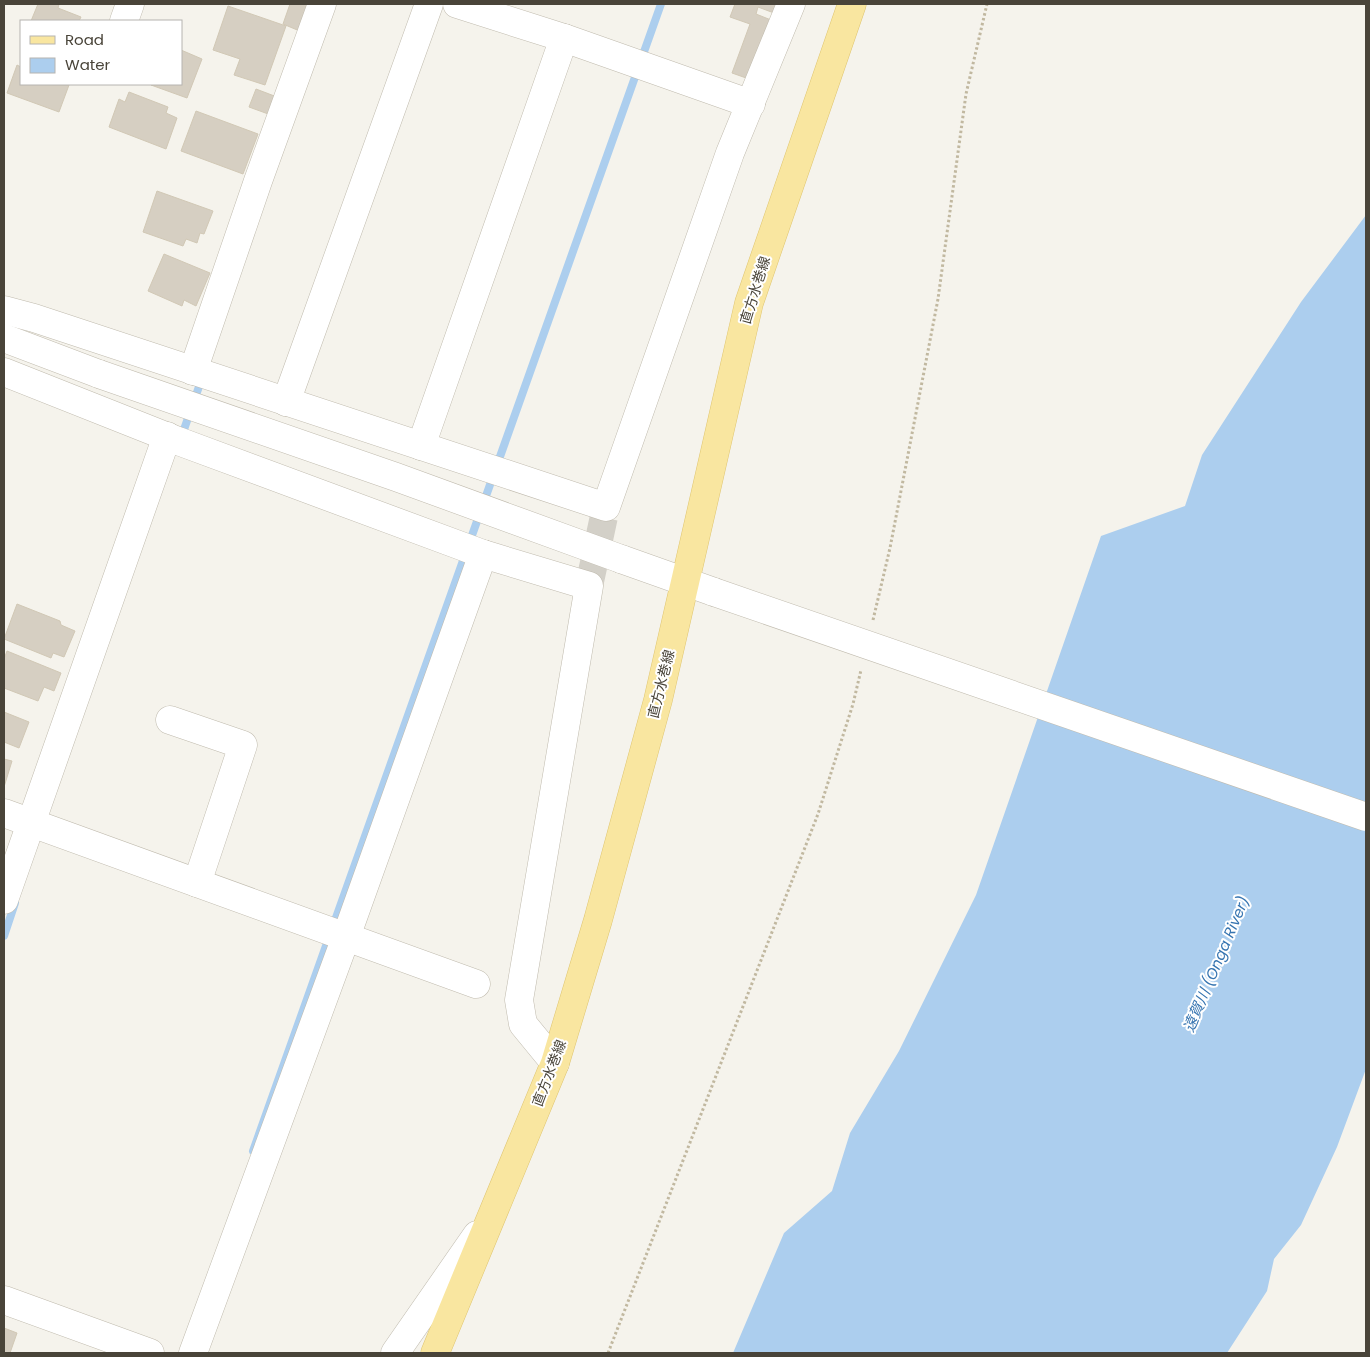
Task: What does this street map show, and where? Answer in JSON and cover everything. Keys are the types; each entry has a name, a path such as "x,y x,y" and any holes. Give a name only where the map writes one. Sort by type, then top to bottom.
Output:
{"main road":[{"name":"直方水巻線","path":"435,1353 490,1216 555,1063 598,920 656,710 749,303 852,4"}],"street":[{"path":"124,20 130,4"},
{"path":"203,374 258,181 322,4"},
{"path":"286,402 429,4"},
{"path":"457,4 564,38 751,104"},
{"path":"4,310 606,507 730,153 791,4"},
{"path":"421,446 564,38"},
{"path":"4,338 99,374 396,477 714,592 1366,817"},
{"path":"4,372 178,440 473,550 589,586 519,1000 524,1024 555,1063"},
{"path":"4,900 40,826 178,440"},
{"path":"193,1353 337,934 473,550"},
{"path":"170,720 243,745 197,883"},
{"path":"4,814 476,984"},
{"path":"396,1353 490,1216"},
{"path":"4,1300 150,1353"}],"path":[{"path":"872,622 890,548 938,299 966,94 987,4"},
{"path":"608,1353 818,814 852,704 861,668"}],"water":[{"name":"遠賀川 (Onga River)","path":"1366,215 1366,1069 1337,1147 1301,1225 1274,1259 1267,1291 1227,1353 733,1353 784,1233 832,1191 850,1133 899,1051 976,895 1101,536 1185,506 1202,455 1301,302"}],"building":[{"path":"38,4 59,4 58,8 81,17 80,20 31,20"},
{"path":"290,4 311,4 302,32 283,24"},
{"path":"735,4 777,4 774,13 758,7 756,14 771,20 749,79 732,73 750,24 730,17"},
{"path":"228,6 286,26 265,85 234,75 240,59 213,50"},
{"path":"182,50 202,59 187,98 151,85 182,85"},
{"path":"17,65 20,66 20,85 69,85 59,112 7,93"},
{"path":"256,89 277,97 271,115 249,107"},
{"path":"129,92 168,107 166,113 177,118 166,149 109,127 119,99 125,102"},
{"path":"196,111 258,134 243,174 181,151"},
{"path":"157,191 213,211 204,234 200,233 197,243 186,239 183,246 143,232"},
{"path":"164,254 210,273 196,306 184,300 182,306 148,291"},
{"path":"17,604 60,621 61,625 75,631 64,657 53,653 51,658 4,639"},
{"path":"7,651 61,673 54,691 44,687 38,701 4,688 4,659"},
{"path":"4,712 29,722 19,748 4,742"},
{"path":"4,759 12,761 4,787"},
{"path":"4,1328 17,1333 10,1353 4,1353"}],"waterway":[{"path":"253,1151 661,4"},
{"path":"181,438 202,378"},
{"path":"4,936 15,903"}],"tunnel":[{"path":"589,586 606,507"}]}
